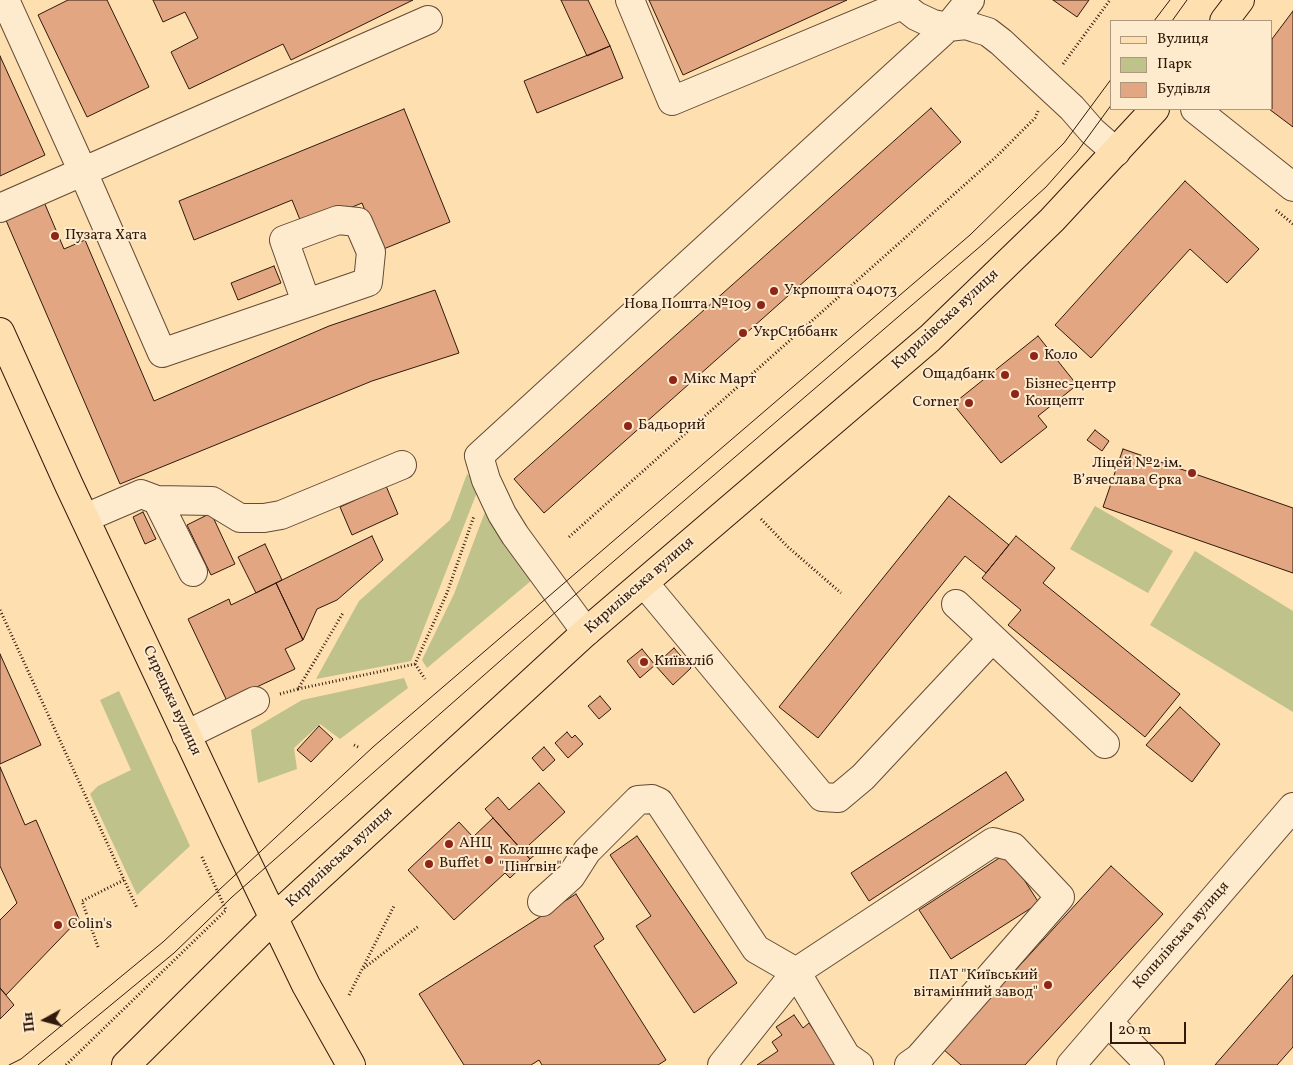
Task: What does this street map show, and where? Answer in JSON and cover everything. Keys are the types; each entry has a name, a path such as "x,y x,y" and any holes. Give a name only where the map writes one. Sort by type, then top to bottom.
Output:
{"main road":[{"path":"1225,20 1240,0"},
{"name":"Кирилівська вулиця","path":"126,1065 274,918 586,632 930,338 1052,220 1155,110"},
{"name":"Сирецька вулиця","path":"0,332 186,735 306,985 351,1065"}],"street":[{"path":"5,0 162,353 306,302"},
{"path":"630,0 672,101 901,2 916,16 933,24 948,27 966,26 988,32 1072,108 1092,131 1116,152"},
{"path":"586,632 515,535 502,514 486,480 479,456 948,27 970,0"},
{"path":"0,208 428,20"},
{"path":"1196,110 1293,187"},
{"path":"85,518 141,494 157,500 212,501 240,518 264,518 281,515 402,465"},
{"path":"157,500 193,572"},
{"path":"644,583 822,797 838,798 849,790 992,639"},
{"path":"956,604 1105,744"},
{"path":"186,735 255,701"},
{"path":"542,902 570,876 587,850 638,800 657,800 756,949 796,972 846,1056 860,1065"},
{"name":"Копилівська вулиця","path":"1071,1065 1293,807"},
{"path":"722,1065 796,972 993,842 1013,847 1060,897 918,1063"},
{"path":"1108,1022 1150,1065"}],"path":[{"path":"569,537 997,156 1034,118 1048,86 1110,0"},
{"path":"416,664 447,593 486,480"},
{"path":"761,519 788,547 841,593"},
{"path":"0,610 137,908"},
{"path":"298,689 343,613"},
{"path":"416,664 425,679"},
{"path":"255,701 298,689 416,664"},
{"path":"354,745 360,748"},
{"path":"66,1065 226,910 201,855"},
{"path":"98,947 82,901 124,880"},
{"path":"349,995 394,906"},
{"path":"362,970 419,926"}],"green space":[{"path":"467,474 481,482 411,661 316,679 359,601 450,520"},
{"path":"1095,506 1173,551 1148,593 1070,549"},
{"path":"485,512 503,541 532,580 427,668 422,660 454,594"},
{"path":"1195,551 1293,611 1293,712 1150,625"},
{"path":"404,678 408,688 340,739 320,724 294,748 297,769 258,783 251,730 302,700"},
{"path":"119,691 190,846 137,895 90,794 98,786 131,770 100,700"}],"building":[{"path":"68,0 107,0 149,87 87,117 38,15"},
{"path":"153,0 413,0 291,60 283,44 189,89 171,52 198,38 185,12 163,22"},
{"path":"561,0 588,0 610,46 587,56"},
{"path":"649,0 847,0 683,75"},
{"path":"1053,0 1089,0 1077,17"},
{"path":"1293,11 1293,127 1270,110 1273,110 1273,38"},
{"path":"610,46 623,78 537,113 524,81"},
{"path":"0,56 45,155 0,176"},
{"path":"931,108 961,142 544,513 514,479"},
{"path":"404,109 450,222 381,250 362,203 303,227 292,200 194,240 179,201"},
{"path":"1185,181 1259,249 1227,283 1190,249 1091,358 1055,325"},
{"path":"44,202 64,249 85,240 154,401 329,326 435,290 459,353 372,381 120,484 5,218"},
{"path":"274,266 281,283 238,300 231,283"},
{"name":"Бізнес-центр Концепт","path":"1038,336 1077,385 1038,416 1047,427 1001,463 953,404"},
{"path":"1095,430 1109,441 1102,451 1087,440"},
{"path":"1123,449 1293,508 1293,573 1103,507"},
{"path":"386,486 398,514 352,535 340,507"},
{"path":"949,496 1009,545 986,573 965,556 818,738 779,707"},
{"path":"143,512 156,539 145,544 133,517"},
{"path":"211,513 235,564 211,575 187,525"},
{"path":"372,536 383,560 337,600 317,609 303,640 276,583"},
{"path":"1016,536 1055,568 1043,583 1180,694 1145,737 1008,625 1021,610 982,578"},
{"path":"265,544 282,580 256,593 238,557"},
{"path":"276,583 303,640 285,649 295,669 227,701 188,619 229,599 231,605"},
{"path":"674,648 691,668 673,685 655,665"},
{"path":"642,649 655,665 640,678 627,661"},
{"path":"0,654 41,745 0,764"},
{"path":"600,696 611,709 599,719 588,706"},
{"path":"1180,707 1220,744 1192,782 1146,745"},
{"path":"319,726 333,739 311,762 297,750"},
{"path":"567,732 572,738 575,735 583,744 568,758 555,743"},
{"path":"544,747 555,760 543,771 532,758"},
{"path":"0,767 25,825 36,820 79,919 6,995 0,988 0,920 17,903 0,866"},
{"path":"1006,772 1024,800 869,901 851,873"},
{"path":"539,783 565,812 529,845 537,853 530,859 485,809 498,797 509,810"},
{"path":"493,818 530,859 510,878 505,873 454,920 408,870 459,822 473,837"},
{"path":"637,836 737,983 694,1013 636,926 651,916 610,855"},
{"path":"1007,853 1039,903 951,959 919,910"},
{"path":"1111,866 1163,914 1025,1065 961,1065 943,1049"},
{"path":"576,894 604,939 594,946 666,1060 658,1065 542,1065 539,1060 531,1065 464,1065 419,994"},
{"path":"1293,975 1293,1047 1277,1065 1215,1065"},
{"path":"0,988 14,1005 0,1019"},
{"path":"794,1015 803,1028 809,1023 837,1065 757,1065 778,1051 772,1042 782,1035 776,1027"}],"tram line":[{"path":"1155,20 1170,0"},
{"path":"1173,20 1187,0"},
{"path":"9,1065 21,1059 163,942 373,747 970,235 1064,143 1110,81"},
{"path":"38,1065 174,953 232,897 600,573 983,244 1046,187 1077,152 1110,107"}],"place":[{"name":"Пузата Хата","path":"55,236"},
{"name":"Укрпошта 04073","path":"774,291"},
{"name":"Нова Пошта №109","path":"761,305"},
{"name":"УкрСиббанк","path":"743,333"},
{"name":"Коло","path":"1034,356"},
{"name":"Ощадбанк","path":"1005,375"},
{"name":"Мікс Март","path":"673,380"},
{"name":"Бізнес-центр Концепт","path":"1015,394"},
{"name":"Corner","path":"969,403"},
{"name":"Бадьорий","path":"628,426"},
{"name":"Ліцей №2 ім. В’ячеслава Єрка","path":"1192,473"},
{"name":"Київхліб","path":"644,662"},
{"name":"АНЦ","path":"449,844"},
{"name":"Колишнє кафе \"Пінгвін\"","path":"489,860"},
{"name":"Buffet","path":"429,864"},
{"name":"Colin's","path":"58,925"},
{"name":"ПАТ \"Київський вітамінний завод\"","path":"1048,985"}]}
